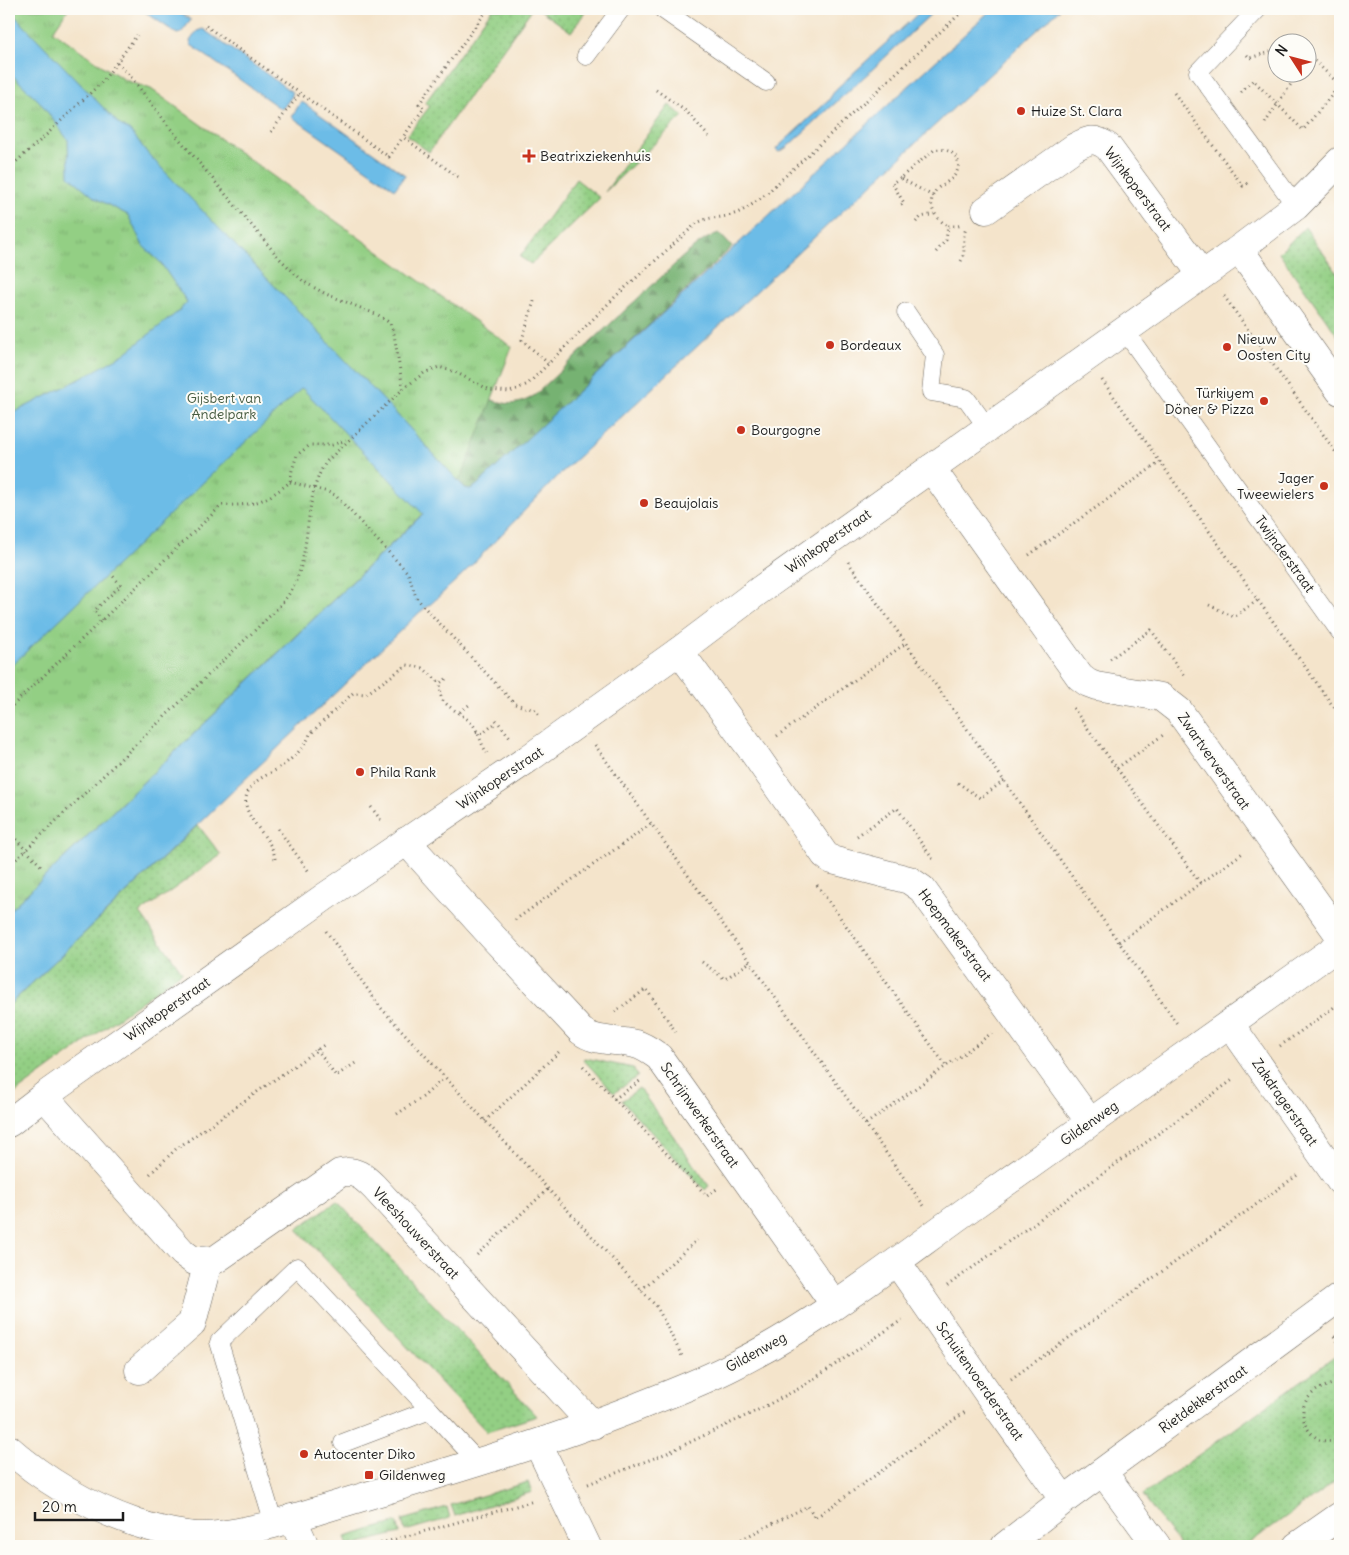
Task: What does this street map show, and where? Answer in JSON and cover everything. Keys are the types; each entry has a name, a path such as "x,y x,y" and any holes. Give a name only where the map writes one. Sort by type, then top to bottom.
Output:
{"street":[{"name":"Wijnkoperstraat","path":"981,213 1075,147 1092,140 1100,141 1108,147 1204,273"},
{"name":"Wijnkoperstraat","path":"9,1123 44,1096 318,902 505,775 679,651 832,538 1239,249 1296,206 1340,161"},
{"path":"1239,249 1340,391"},
{"name":"Zwartververstraat","path":"932,468 1080,677 1088,683 1161,697 1171,703 1185,719 1340,936"},
{"name":"Hoepmakerstraat","path":"679,651 828,858 908,880 922,890 1090,1122"},
{"name":"Schrijnwerkerstraat","path":"406,841 492,936 586,1035 634,1043 643,1046 659,1057 835,1305"},
{"name":"Gildenweg","path":"9,1449 30,1468 79,1499 105,1512 186,1536 205,1536 252,1530 479,1463 593,1425 732,1367 771,1346 835,1305 1340,945"},
{"name":"Zakdragerstraat","path":"1230,1024 1340,1180"},
{"path":"44,1096 183,1253 194,1261 208,1262 192,1324 139,1370"},
{"name":"Vleeshouwerstraat","path":"208,1262 215,1260 333,1177 347,1171 354,1172 368,1182 593,1425"},
{"name":"Schuitenvoerderstraat","path":"897,1262 1064,1500"},
{"name":"Rietdekkerstraat","path":"1005,1546 1064,1500 1340,1297"},
{"path":"538,1444 587,1546"},
{"path":"1103,1472 1148,1543"},
{"path":"1297,1546 1340,1516"},
{"path":"283,1521 305,1546"}],"lane":[{"path":"586,56 621,9"},
{"path":"662,9 766,82"},
{"path":"1258,9 1198,72 1296,206"},
{"path":"906,312 935,355 931,392 966,398 987,427"},
{"name":"Twijnderstraat","path":"1124,330 1340,632"},
{"path":"283,1521 219,1342 297,1267 479,1463"},
{"path":"343,1443 430,1410"}],"path":[{"path":"206,26 389,157 424,108 419,104 488,9"},
{"path":"9,866 285,600 294,587 300,569 319,471 349,439 403,389 424,373 439,367 455,372 490,390 510,392 528,384 616,296 697,223 708,217 726,216 739,212 765,195 965,9"},
{"path":"9,168 44,138 103,81 137,35"},
{"path":"1225,108 1253,80 1303,130 1340,85 1316,62"},
{"path":"118,63 279,258 304,282 326,294 378,315 390,323 394,334 403,389"},
{"path":"1251,144 1292,82"},
{"path":"656,90 687,112 710,138"},
{"path":"272,132 300,93"},
{"path":"1174,94 1243,186 1269,169"},
{"path":"403,137 458,177"},
{"path":"901,205 904,203 892,183 934,150 940,148 952,152 959,166 955,176 937,189 933,196 932,212 937,219 948,226 958,226 981,213"},
{"path":"900,178 933,196"},
{"path":"962,261 964,258 964,233 968,225 981,213"},
{"path":"916,222 921,217 934,214"},
{"path":"936,252 946,240 948,226"},
{"path":"1204,273 1340,458"},
{"path":"534,301 522,340 548,363"},
{"path":"1086,357 1340,716"},
{"path":"9,709 222,505 257,503 276,494 290,482 297,455 310,445 332,445 349,439"},
{"path":"1006,571 1160,462"},
{"path":"290,482 335,495 408,573 416,597 515,704 535,710 568,730 651,824 928,1211"},
{"path":"832,538 1194,1048"},
{"path":"102,620 94,611 121,585 112,575"},
{"path":"1209,605 1234,617 1258,600"},
{"path":"754,753 906,643"},
{"path":"275,859 274,850 246,807 247,795 254,783 296,754 310,734 353,693 366,694 407,665 423,668 440,683 442,700 445,704 460,712 475,727 481,745 505,775"},
{"path":"440,683 446,678"},
{"path":"460,712 469,705"},
{"path":"1116,768 1185,719"},
{"path":"476,732 483,733 497,722"},
{"path":"958,783 980,798 1004,781"},
{"path":"492,936 651,824"},
{"path":"278,829 318,902 381,1008 656,1307 694,1384"},
{"path":"9,832 43,868"},
{"path":"1119,942 1267,836"},
{"path":"702,962 725,979 750,962"},
{"path":"866,1124 1014,1016"},
{"path":"129,1193 176,1149 324,1045"},
{"path":"318,1049 336,1076 357,1062"},
{"path":"397,1114 423,1097 444,1078"},
{"path":"728,1546 808,1506 815,1518 1323,1157"},
{"path":"455,1276 548,1189"},
{"path":"641,1290 697,1240"},
{"path":"1340,1381 1323,1386 1308,1397 1303,1409 1304,1422 1310,1432 1317,1438 1326,1441 1338,1440 1340,1438"}],"green space":[{"name":"Gijsbert van Andelpark","path":"9,9 68,9 53,31 125,80 151,89 512,347 462,476 9,911"},
{"path":"492,9 532,9 429,152 407,136 430,106 425,103"},
{"path":"539,9 592,9 590,11 587,10 571,32"},
{"path":"669,105 683,116 605,192"},
{"path":"576,179 600,198 531,264 520,257"},
{"path":"1305,227 1340,277 1340,339 1279,253"},
{"path":"719,233 732,247 476,486 470,489 465,488 391,408 455,380 494,401 514,403 524,401 535,395 687,254 703,241"},
{"path":"198,825 221,855 140,913 182,972 11,1096 9,1093 9,1005"},
{"path":"583,1059 633,1068 638,1076 614,1093"},
{"path":"639,1088 709,1186 705,1190 622,1101"},
{"path":"337,1201 537,1416 487,1432 297,1229"},
{"path":"1340,1353 1340,1478 1245,1546 1180,1546 1143,1495"},
{"path":"528,1482 532,1492 455,1516 451,1505"},
{"path":"447,1507 450,1518 405,1531 402,1520"},
{"path":"397,1522 400,1533 348,1546 345,1537"}],"water":[{"path":"141,9 176,9 191,20 181,33 177,34"},
{"path":"923,9 936,9 786,148 779,152 776,150 828,101 836,89"},
{"path":"992,9 1060,9 559,475 466,571 420,612 9,1005 9,911 423,514 302,388 9,668 9,415 82,378 124,354 179,311 187,302 160,262 143,246 128,215 95,198 69,176 68,140 40,102 9,72 9,10 120,125 133,134 150,156 465,488 470,489 476,486"},
{"path":"203,29 292,92 292,96 283,108 281,109 191,45 190,41 197,31"},
{"path":"301,101 405,175 395,189 292,117"}],"place":[{"name":"Huize St. Clara","path":"1021,111"},
{"name":"Beatrixziekenhuis","path":"529,156"},
{"name":"Bordeaux","path":"830,345"},
{"name":"Nieuw Oosten City","path":"1227,347"},
{"name":"Türkiyem Döner & Pizza","path":"1264,401"},
{"name":"Bourgogne","path":"741,430"},
{"name":"Jager Tweewielers","path":"1324,486"},
{"name":"Beaujolais","path":"644,503"},
{"name":"Phila Rank","path":"360,772"},
{"name":"Autocenter Diko","path":"304,1454"},
{"name":"Gildenweg","path":"369,1475"}]}
